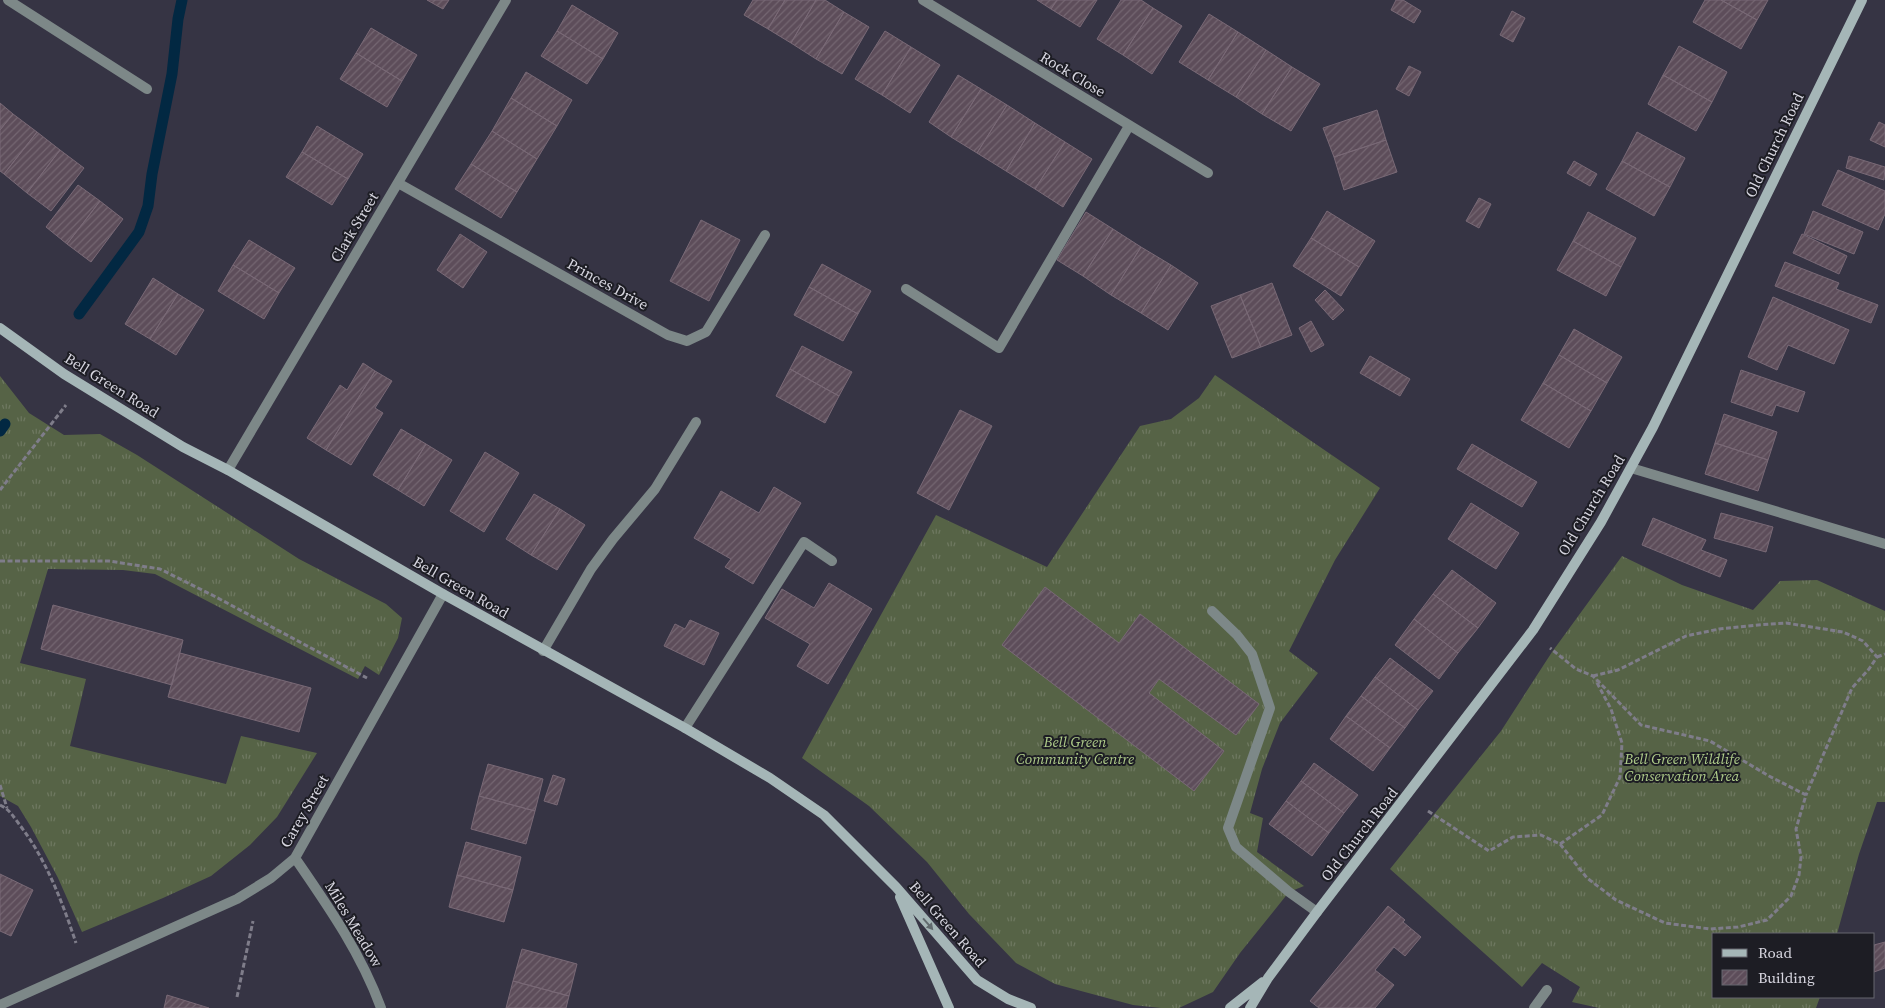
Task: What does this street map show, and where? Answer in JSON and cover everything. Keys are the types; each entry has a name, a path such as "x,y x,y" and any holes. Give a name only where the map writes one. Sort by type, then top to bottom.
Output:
{"main road":[{"name":"Old Church Road","path":"1250,1008 1268,978 1317,912 1533,630 1601,522 1653,427 1862,0"},
{"name":"Bell Green Road","path":"0,328 81,384 183,447 228,470 543,651 684,728 770,778 824,815 896,887 977,980 1008,999 1031,1008"},
{"name":"Bell Green Road","path":"896,887 949,1008"},
{"name":"Old Church Road","path":"1230,1008 1268,978"}],"street":[{"path":"8,0 147,89"},
{"name":"Clark Street","path":"228,470 506,0"},
{"name":"Rock Close","path":"922,0 1208,173"},
{"path":"906,289 999,348 1129,126"},
{"name":"Princes Drive","path":"398,183 668,335 687,341 706,332 765,235"},
{"path":"543,651 591,569 613,539 655,490 696,422"},
{"path":"1631,468 1885,544"},
{"path":"684,728 804,542 832,561"},
{"name":"Carey Street","path":"0,1005 14,1004 84,968 237,899 260,886 295,858 443,594"},
{"path":"1212,611 1237,635 1252,654 1270,708 1228,828 1236,847 1289,892 1317,912"},
{"name":"Miles Meadow","path":"295,858 337,919 372,982 381,1008"},
{"path":"1534,1008 1547,990"}],"path":[{"path":"0,490 81,384"},
{"path":"0,561 109,561 160,569 361,674 388,691"},
{"path":"1593,676 1618,670 1686,636 1719,629 1786,623 1843,632 1863,642 1877,657"},
{"path":"1533,630 1553,651 1576,669 1593,676 1641,725 1710,741 1769,776 1806,795"},
{"path":"1408,795 1434,816 1489,850 1513,838 1540,836 1560,844 1587,878 1616,900 1665,923 1710,929 1738,927 1767,920 1791,896 1799,875 1801,857 1796,829 1806,795 1852,688 1877,657 1885,654"},
{"path":"1560,844 1602,815 1620,777 1622,743 1611,709 1593,676"},
{"path":"0,785 6,808 33,842 56,888 84,968"},
{"path":"0,805 6,808"},
{"path":"237,997 260,886"}],"green space":[{"name":"Bell Green Community Centre","path":"1215,375 1380,488 1335,560 1289,651 1318,673 1280,723 1262,769 1250,813 1263,818 1257,852 1304,886 1289,892 1240,953 1213,992 1179,1008 1133,1005 1055,984 1016,963 969,914 927,862 869,806 802,758 936,515 1047,567 1140,426 1171,419 1199,398"},
{"path":"0,376 29,413 64,435 100,434 137,455 299,559 386,604 402,618 398,638 379,675 365,666 358,679 155,574 123,570 48,569 20,663 86,679 70,746 226,784 241,736 317,753 277,817 250,845 211,876 82,932 58,878 31,827 18,806 0,796"},
{"name":"Bell Green Wildlife Conservation Area","path":"1622,556 1682,585 1753,610 1780,581 1817,580 1885,611 1885,802 1877,802 1859,854 1837,933 1712,933 1712,998 1820,998 1816,1008 1599,1008 1572,1002 1580,987 1542,963 1522,987 1390,869 1501,731 1552,652"}],"building":[{"path":"427,0 449,0 443,9"},
{"path":"753,0 785,0 768,29 744,15"},
{"path":"785,0 816,0 791,43 768,29"},
{"path":"816,0 825,0 844,12 816,59 791,43"},
{"path":"1037,0 1057,0 1051,9"},
{"path":"1057,0 1097,0 1080,27 1051,9"},
{"path":"1121,0 1141,0 1153,8 1123,55 1097,39"},
{"path":"1396,0 1403,0 1421,11 1414,23 1391,10"},
{"path":"1705,0 1721,0 1757,20 1741,49 1693,22"},
{"path":"1721,0 1768,0 1757,20"},
{"path":"572,5 618,33 603,59 557,31"},
{"path":"1153,8 1182,26 1152,74 1123,55"},
{"path":"1512,11 1525,18 1513,42 1500,35"},
{"path":"844,12 869,27 842,74 816,59"},
{"path":"1209,14 1238,32 1208,80 1179,62"},
{"path":"371,28 417,55 402,81 356,53"},
{"path":"557,31 603,59 587,84 541,56"},
{"path":"885,31 911,47 882,95 855,79"},
{"path":"1238,32 1266,50 1236,97 1208,80"},
{"path":"1679,46 1727,72 1712,102 1663,75"},
{"path":"911,47 940,65 910,113 882,95"},
{"path":"1266,50 1292,67 1262,114 1236,97"},
{"path":"356,53 402,81 387,107 340,79"},
{"path":"1409,66 1421,72 1409,96 1396,89"},
{"path":"1292,67 1320,84 1291,131 1262,114"},
{"path":"526,72 572,100 557,126 511,98"},
{"path":"958,75 981,89 951,137 929,122"},
{"path":"1663,75 1712,102 1696,131 1648,104"},
{"path":"981,89 1007,105 977,153 951,137"},
{"path":"511,98 557,126 537,159 492,131"},
{"path":"0,103 13,114 0,130"},
{"path":"1007,105 1035,123 1006,171 977,153"},
{"path":"1377,110 1386,140 1334,157 1323,128"},
{"path":"13,114 37,132 4,174 0,171 0,130"},
{"path":"1879,122 1885,125 1885,147 1870,140"},
{"path":"1035,123 1065,142 1035,189 1006,171"},
{"path":"317,126 363,154 348,179 302,152"},
{"path":"492,131 537,159 517,192 471,164"},
{"path":"37,132 60,150 27,193 4,174"},
{"path":"1637,132 1685,158 1670,187 1622,161"},
{"path":"1386,140 1397,172 1344,190 1334,157"},
{"path":"1065,142 1092,159 1063,207 1035,189"},
{"path":"60,150 84,168 51,211 27,193"},
{"path":"302,152 348,179 332,205 286,177"},
{"path":"1849,156 1885,167 1884,180 1846,168"},
{"path":"1574,161 1597,174 1590,186 1567,173"},
{"path":"1622,161 1670,187 1654,216 1606,189"},
{"path":"471,164 517,192 501,218 455,189"},
{"path":"1838,170 1885,191 1885,214 1878,230 1822,205"},
{"path":"78,185 100,201 67,244 46,227"},
{"path":"1479,198 1491,204 1479,228 1466,221"},
{"path":"100,201 123,219 91,262 67,244"},
{"path":"1327,211 1375,241 1359,267 1311,238"},
{"path":"1813,211 1863,232 1854,254 1804,234"},
{"path":"1086,212 1113,229 1083,276 1057,260"},
{"path":"1588,212 1636,238 1621,267 1573,241"},
{"path":"701,220 740,240 709,301 670,281"},
{"path":"1113,229 1141,247 1111,295 1083,276"},
{"path":"460,234 487,252 463,288 437,270"},
{"path":"1802,234 1847,256 1839,274 1793,253"},
{"path":"1311,238 1359,267 1341,296 1293,266"},
{"path":"249,240 295,268 279,293 233,265"},
{"path":"1573,241 1621,267 1606,296 1557,270"},
{"path":"1141,247 1171,265 1141,313 1111,295"},
{"path":"1785,262 1839,283 1836,289 1878,305 1871,323 1775,286"},
{"path":"822,264 871,291 858,314 809,287"},
{"path":"233,265 279,293 264,319 218,291"},
{"path":"1171,265 1198,283 1168,330 1141,313"},
{"path":"153,278 178,294 150,339 125,324"},
{"path":"1272,283 1292,335 1261,347 1240,295"},
{"path":"809,287 858,314 843,341 794,315"},
{"path":"1325,290 1344,310 1333,320 1315,300"},
{"path":"178,294 204,310 176,355 150,339"},
{"path":"1240,295 1261,347 1232,358 1211,306"},
{"path":"1773,297 1849,330 1834,364 1788,345 1777,370 1748,357"},
{"path":"1311,321 1324,345 1311,352 1299,328"},
{"path":"1574,329 1622,357 1607,383 1559,355"},
{"path":"802,346 852,372 839,396 790,369"},
{"path":"1559,355 1607,383 1591,411 1543,383"},
{"path":"1370,356 1410,379 1400,396 1360,373"},
{"path":"363,363 375,371 326,450 307,438 340,385 347,390"},
{"path":"790,369 839,396 825,423 776,396"},
{"path":"1741,370 1805,392 1798,412 1776,405 1772,416 1731,402"},
{"path":"375,371 392,381 375,408 383,413 351,465 326,450"},
{"path":"1543,383 1591,411 1569,448 1521,420"},
{"path":"960,410 992,426 949,510 917,493"},
{"path":"1724,414 1777,432 1768,460 1715,443"},
{"path":"401,429 426,444 398,490 373,475"},
{"path":"1715,443 1768,460 1758,491 1705,474"},
{"path":"426,444 452,460 424,506 398,490"},
{"path":"1472,444 1537,482 1522,507 1457,469"},
{"path":"485,452 519,473 484,532 450,511"},
{"path":"774,487 801,503 753,584 725,567 731,559 694,538 721,491 759,513"},
{"path":"534,494 560,509 531,555 506,539"},
{"path":"1471,503 1519,533 1496,569 1448,539"},
{"path":"560,509 585,525 557,570 531,555"},
{"path":"1721,513 1773,527 1766,552 1714,538"},
{"path":"1653,518 1706,540 1701,550 1727,560 1720,577 1642,545"},
{"path":"1452,570 1496,603 1478,628 1433,594"},
{"path":"829,583 872,609 828,684 797,666 810,644 765,618 782,589 814,608"},
{"name":"Bell Green Community Centre","path":"1045,587 1119,643 1140,614 1259,704 1236,735 1159,679 1149,693 1224,751 1194,791 1002,645"},
{"path":"1433,594 1478,628 1458,653 1414,619"},
{"path":"53,605 183,640 172,685 41,649"},
{"path":"1414,619 1458,653 1439,679 1395,645"},
{"path":"690,620 719,633 704,665 664,646 675,624 685,629"},
{"path":"180,653 311,688 299,732 168,697"},
{"path":"1390,658 1433,691 1418,710 1375,677"},
{"path":"1375,677 1418,710 1405,728 1361,696"},
{"path":"1361,696 1405,728 1390,748 1346,716"},
{"path":"1346,716 1390,748 1373,771 1330,739"},
{"path":"1314,763 1358,795 1344,813 1301,781"},
{"path":"488,764 543,779 535,811 479,796"},
{"path":"553,775 565,779 557,805 544,801"},
{"path":"1301,781 1344,813 1329,833 1286,801"},
{"path":"479,796 535,811 526,844 471,829"},
{"path":"1286,801 1329,833 1312,856 1269,824"},
{"path":"466,842 521,857 513,890 457,875"},
{"path":"0,874 33,890 11,936 0,931"},
{"path":"457,875 513,890 504,922 449,907"},
{"path":"1388,906 1421,937 1405,956 1394,947 1375,970 1394,985 1375,1008 1319,1008 1310,1001"},
{"path":"1885,942 1885,968 1875,972 1875,945"},
{"path":"522,949 577,964 569,996 513,981"},
{"path":"513,981 569,996 566,1008 506,1008"},
{"path":"167,995 209,1008 164,1008"}],"waterway":[{"path":"79,314 139,232 148,206 152,174 172,74 182,0"},
{"path":"0,431 5,424"}]}
